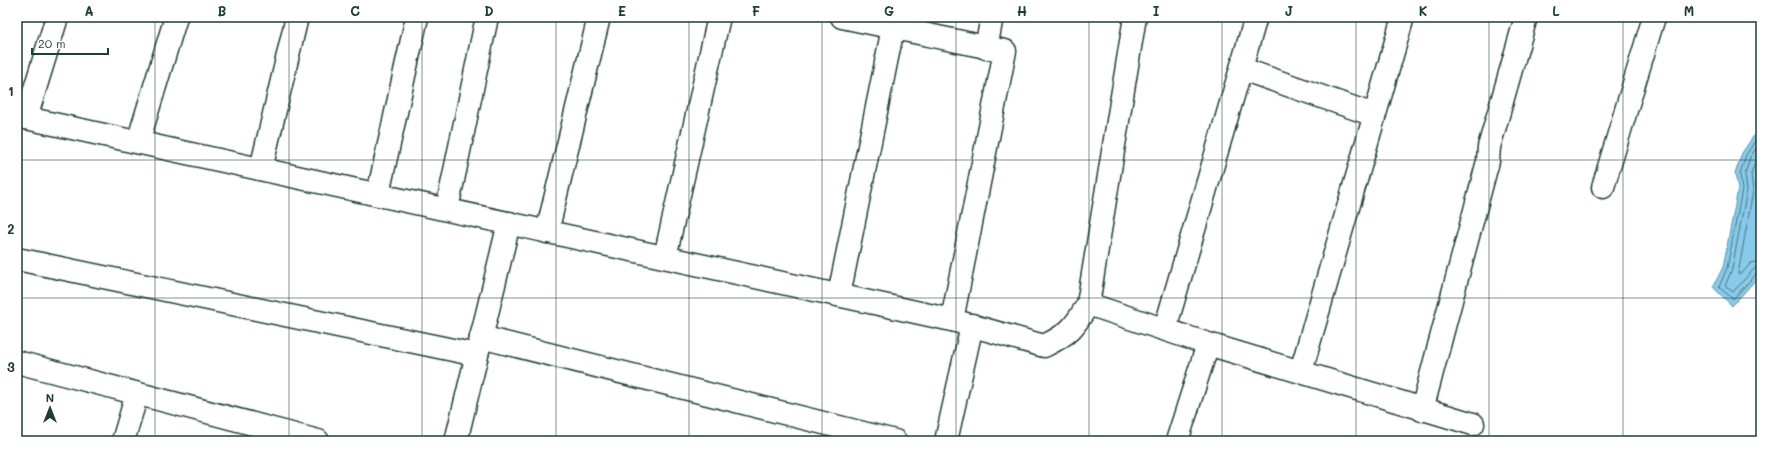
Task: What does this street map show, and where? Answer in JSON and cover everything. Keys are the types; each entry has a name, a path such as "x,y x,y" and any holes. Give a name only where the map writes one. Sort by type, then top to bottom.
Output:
{"street":[{"path":"57,17 22,117 962,322 1044,346 1062,337 1075,326 1088,304 1135,17"},
{"path":"138,142 176,17"},
{"path":"261,169 297,17"},
{"path":"378,194 417,17"},
{"path":"446,210 487,17"},
{"path":"547,232 599,17"},
{"path":"665,257 719,17"},
{"path":"842,17 1005,51 962,322 946,441"},
{"path":"986,48 992,17"},
{"path":"1165,329 1256,17"},
{"path":"1301,371 1403,17"},
{"path":"1422,410 1484,174 1489,146 1526,17"},
{"path":"1603,187 1654,17"},
{"path":"839,295 893,28"},
{"path":"1242,69 1374,115"},
{"path":"456,441 509,223"},
{"path":"17,259 479,346 895,441"},
{"path":"1088,304 1208,344 1301,371 1422,410 1473,424"},
{"path":"1177,441 1208,344"},
{"path":"17,362 318,441"},
{"path":"123,441 137,394"}],"water":[{"path":"1761,125 1761,274 1732,306 1713,287 1723,267 1738,189 1735,174 1742,153"}]}
